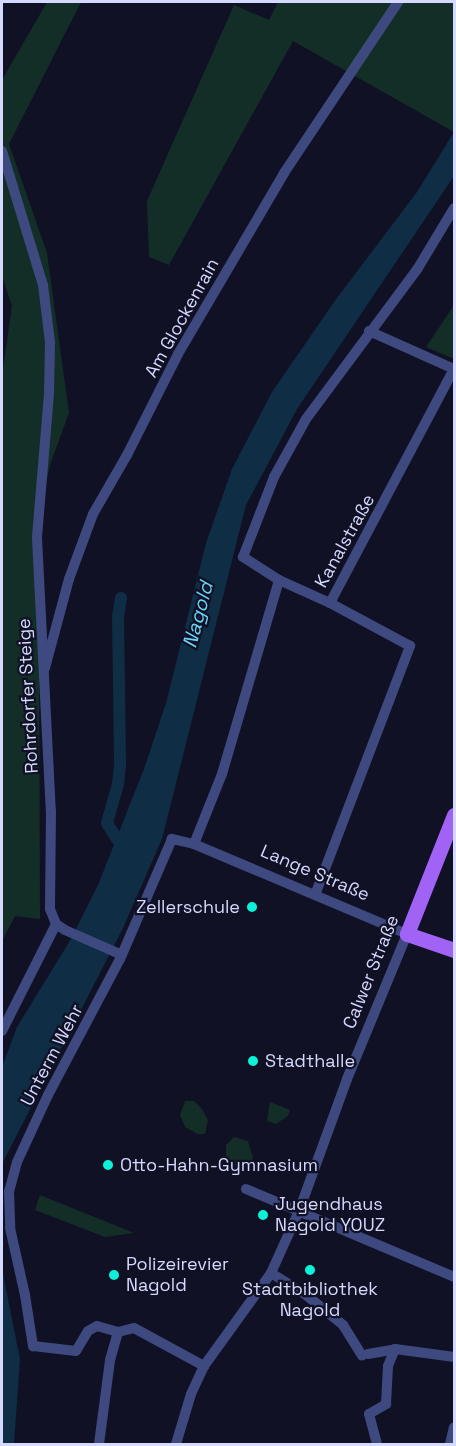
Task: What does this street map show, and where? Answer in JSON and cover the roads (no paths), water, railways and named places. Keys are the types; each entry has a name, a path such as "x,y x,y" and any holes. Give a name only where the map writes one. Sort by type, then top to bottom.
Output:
{"main road":[{"name":"Calwer Straße","path":"408,934 454,815"},
{"name":"Lange Straße","path":"408,934 454,950"}],"street":[{"name":"Am Glockenrain","path":"43,674 69,579 93,514 127,455 178,353 284,173 398,2"},
{"name":"Rohrdorfer Steige","path":"2,151 43,285 50,342 49,394 37,538 51,811 50,909 60,927"},
{"path":"330,603 279,580 243,557 252,526 274,477 306,419 369,331 418,268 454,208"},
{"path":"369,331 454,369"},
{"name":"Kanalstraße","path":"315,895 410,646 330,603 454,369"},
{"path":"194,844 222,774 279,580"},
{"name":"Unterm Wehr","path":"118,1332 97,1326 88,1331 76,1351 65,1352 33,1346 26,1295 10,1228 9,1191 17,1162 48,1095 172,839 194,844"},
{"name":"Lange Straße","path":"194,844 408,934"},
{"path":"2,1031 60,927 117,953"},
{"name":"Calwer Straße","path":"176,1444 191,1394 204,1366 272,1273 299,1211 347,1080 408,934"},
{"path":"246,1189 454,1277"},
{"path":"272,1273 306,1295 342,1325 365,1355 395,1349 454,1357"},
{"path":"99,1444 110,1360 118,1332 134,1328 204,1366"},
{"path":"378,1444 369,1414 386,1404 388,1366 395,1349"},
{"path":"450,1444 454,1427"}],"water":[{"name":"Nagold","path":"454,132 454,176 297,409 246,505 162,839 123,928 3,1162 2,1171 2,1067 17,1027 71,939 98,885 144,769 166,703 206,543 232,469 272,392 334,302 417,192"},
{"path":"2,1269 20,1359 14,1444 2,1444"}],"waterway":[{"path":"121,598 118,616 120,765 118,784 107,823 125,852"}],"place":[{"name":"Zellerschule","path":"252,907"},
{"name":"Stadthalle","path":"253,1061"},
{"name":"Otto-Hahn-Gymnasium","path":"108,1165"},
{"name":"Jugendhaus Nagold YOUZ","path":"263,1215"},
{"name":"Stadtbibliothek Nagold","path":"310,1270"},
{"name":"Polizeirevier Nagold","path":"114,1275"}]}
